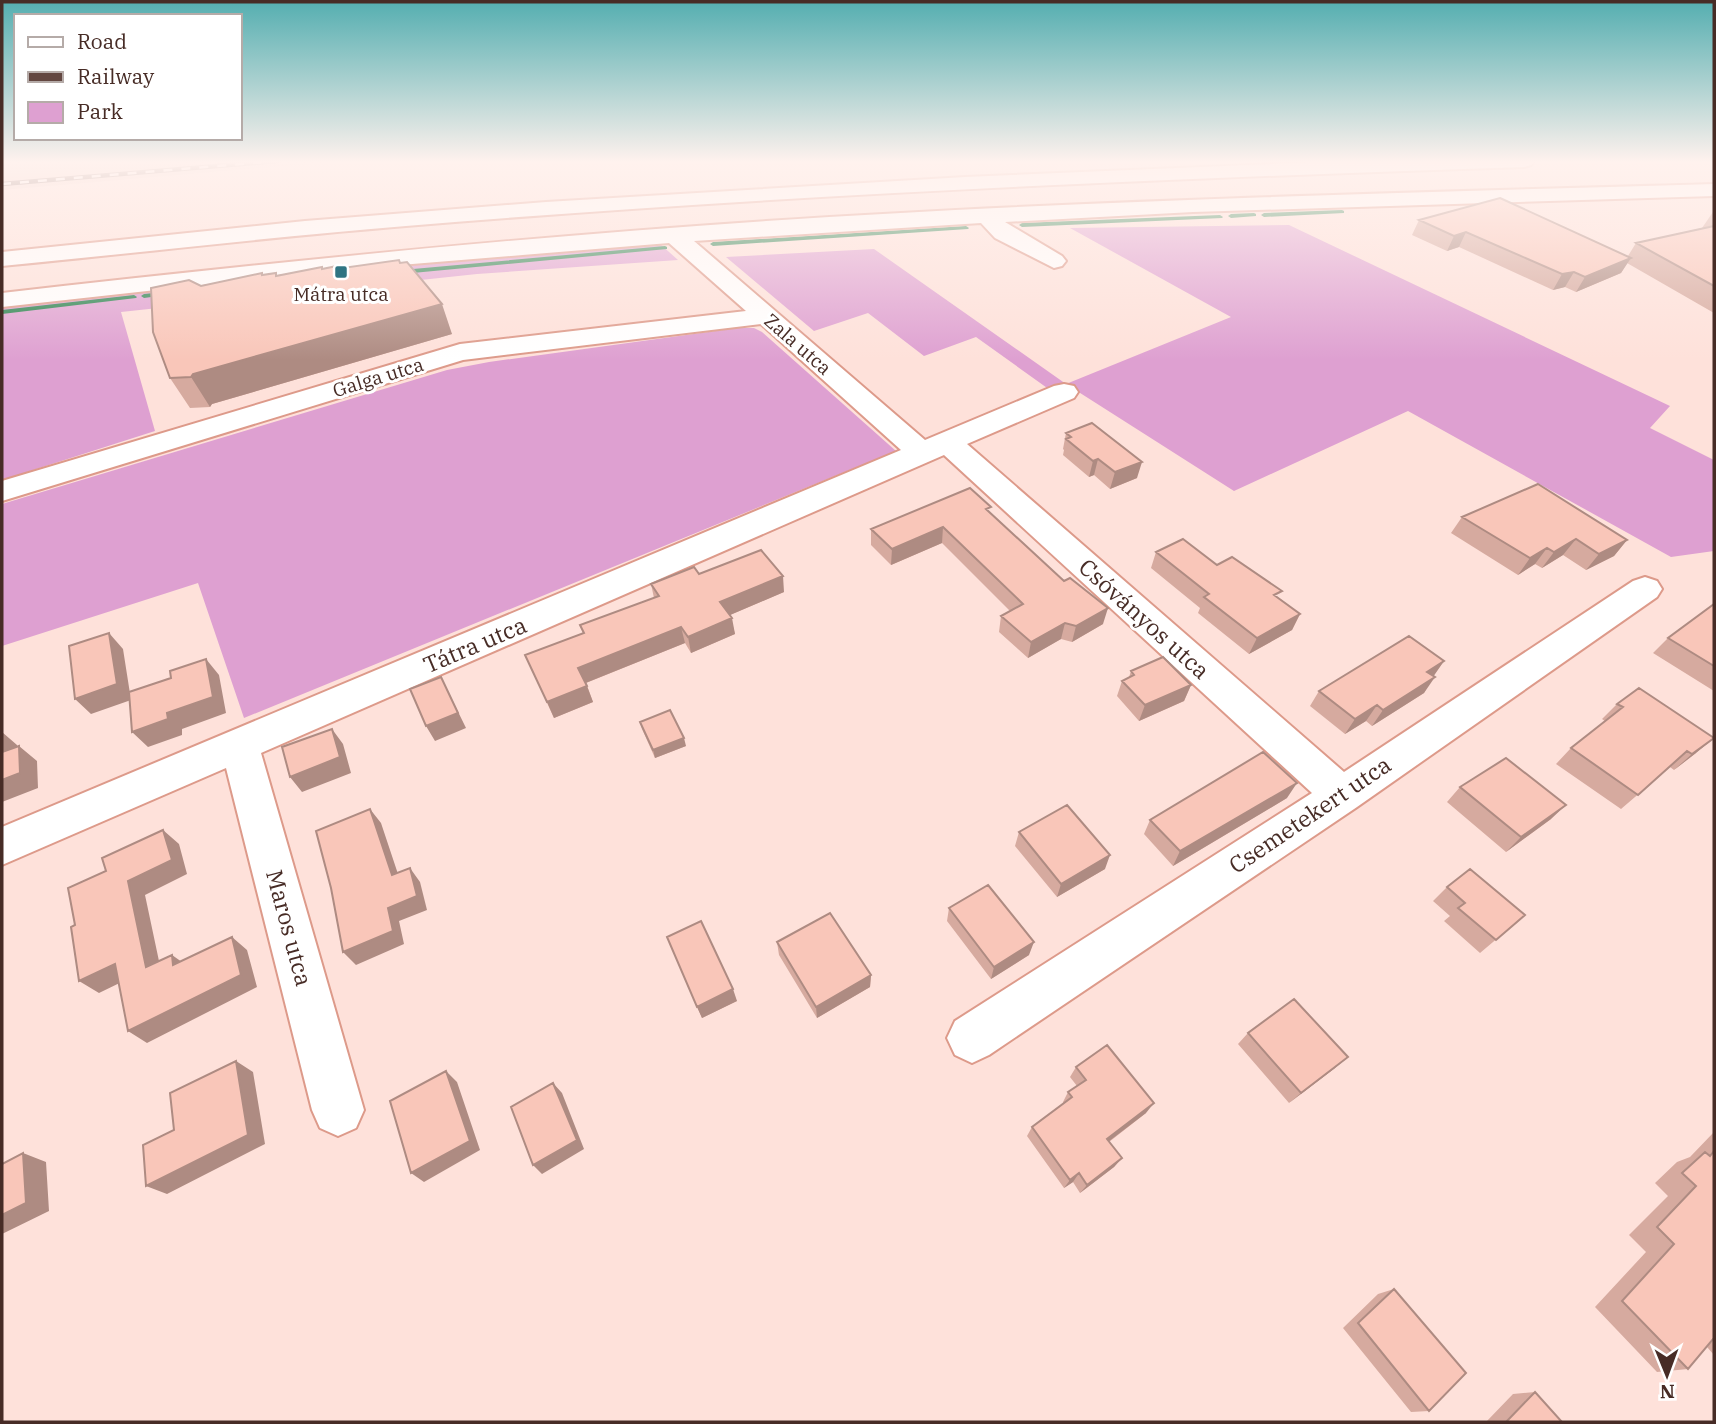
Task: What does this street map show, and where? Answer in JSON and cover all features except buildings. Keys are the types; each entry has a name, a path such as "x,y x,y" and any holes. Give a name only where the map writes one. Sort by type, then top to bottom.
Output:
{"main road":[{"path":"42,234 114,227"},
{"path":"2,260 320,227"},
{"path":"2,300 339,263 673,234 787,227"},
{"path":"997,227 1054,261"},
{"name":"Zala utca","path":"673,234 766,316 935,448"},
{"name":"Galga utca","path":"2,491 460,352 766,316"},
{"path":"935,448 1064,392"},
{"name":"Tátra utca","path":"2,846 240,747 935,448"},
{"name":"Csóványos utca","path":"935,448 1342,795"},
{"name":"Csemetekert utca","path":"972,1038 1342,795 1645,589"},
{"name":"Maros utca","path":"240,747 338,1110"}],"green space":[{"path":"1294,227 1670,406 1650,428 1714,460 1714,551 1671,557 1408,411 1234,491 1066,384 1231,317 1070,228"},
{"path":"659,243 678,260 477,274 121,312 155,431 2,480 2,306 379,267"},
{"path":"874,249 1066,384 1050,390 976,337 924,356 868,313 814,331 726,257"},
{"path":"737,328 754,328 762,332 896,451 244,718 198,583 2,646 2,504 447,370"}],"waterway":[{"path":"713,244 966,228"},
{"path":"402,272 665,248"},
{"path":"144,296 164,294"},
{"path":"2,312 134,297"}],"place":[{"name":"Mátra utca","path":"341,272"}]}
